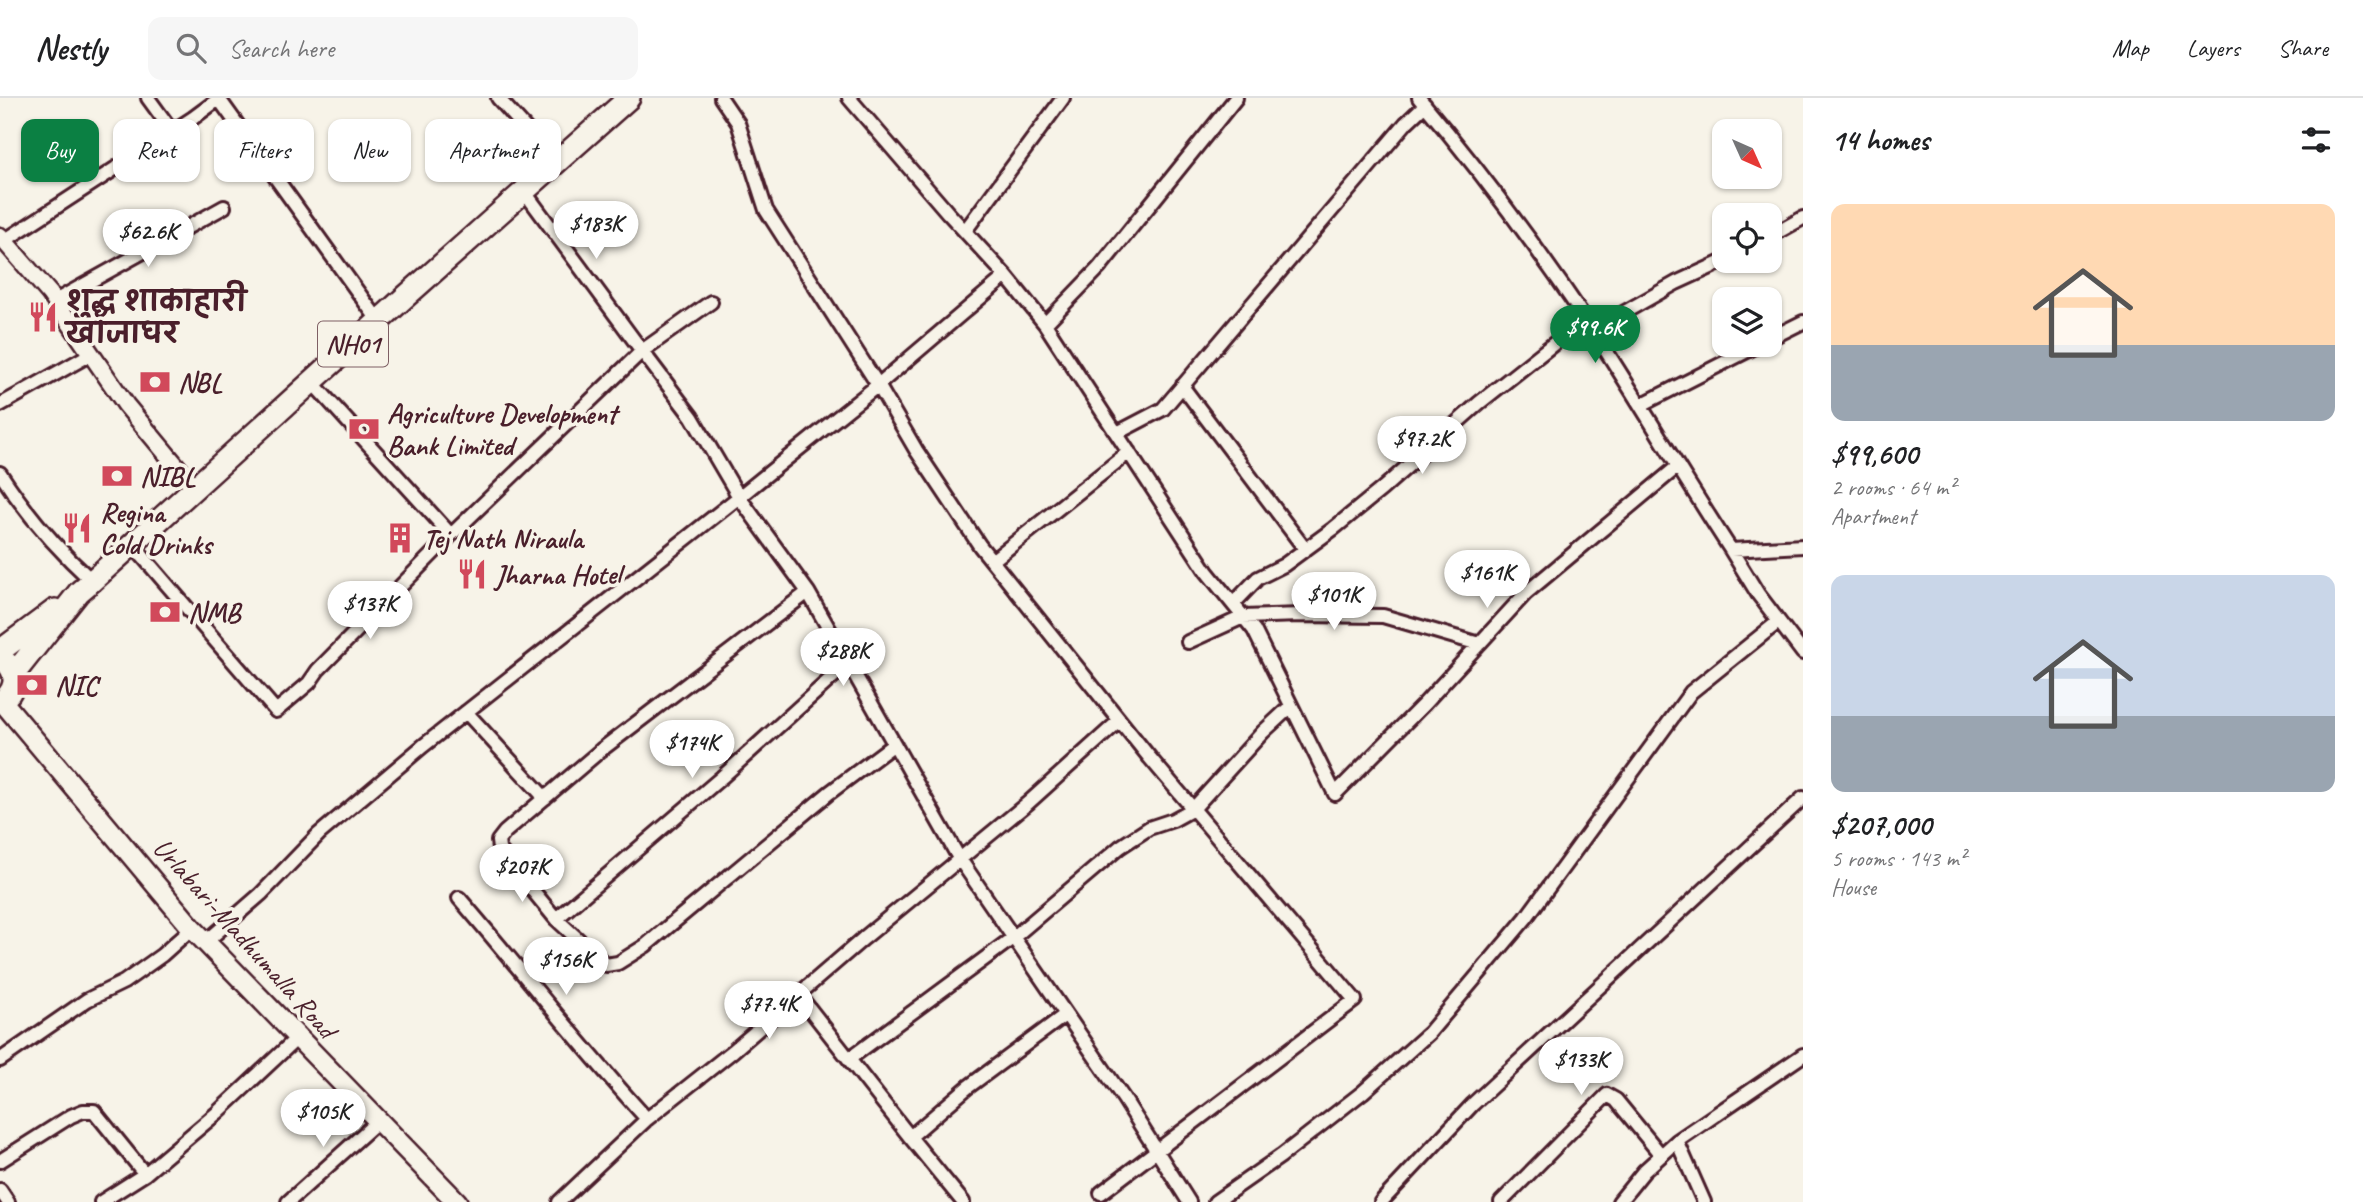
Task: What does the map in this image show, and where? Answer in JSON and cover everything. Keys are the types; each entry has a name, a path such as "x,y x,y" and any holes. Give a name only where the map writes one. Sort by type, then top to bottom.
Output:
{"highway":[{"name":"NH01","path":"561,157 629,98"},
{"name":"NH01","path":"0,651 85,587 534,182"},
{"name":"NH01","path":"14,674 85,587"},
{"path":"0,658 7,662 14,674 12,690 1,702"}],"main road":[{"name":"Urlabari-Madhumalla Road","path":"1,702 199,934 457,1202"}],"street":[{"path":"148,98 163,119"},
{"path":"189,119 219,98 379,320"},
{"path":"498,98 517,119"},
{"path":"721,98 738,123 766,210 878,385 916,450 992,561 1119,720 1355,1000 1101,1193"},
{"path":"849,98 1045,324 1207,572 1254,631 1335,794 1424,704 1526,593 1677,467"},
{"path":"965,231 1063,98"},
{"path":"1045,324 1099,268 1236,98"},
{"path":"1116,433 1163,409 1331,214 1422,102 1520,225 1593,330 1758,594 1803,653"},
{"path":"113,168 2,238 55,301 126,405 194,487"},
{"path":"524,191 692,417 739,497 808,592 959,858 1189,1202"},
{"path":"55,301 224,207"},
{"path":"1782,230 1803,218"},
{"path":"1593,330 1676,283 1712,266"},
{"path":"0,1060 87,1000 124,982 162,955 261,894 318,834 466,712 878,385 1006,276"},
{"path":"132,544 276,711 309,683 318,670 451,535 642,351 711,302"},
{"path":"1233,604 1258,578 1284,565 1305,550 1382,489 1479,403 1585,319"},
{"path":"1782,333 1803,322"},
{"path":"0,405 91,354"},
{"path":"1641,405 1735,357"},
{"path":"311,381 451,535"},
{"path":"1182,386 1305,550"},
{"path":"992,561 1129,452"},
{"path":"0,473 21,506 85,587"},
{"path":"1731,550 1803,546"},
{"path":"808,592 601,750 505,832 498,841 499,849 556,919 606,965 618,963 645,946 829,793 893,745"},
{"path":"1188,642 1243,617 1290,615 1383,616 1479,644"},
{"path":"1215,1202 1363,1092 1429,1033 1526,918 1691,692 1779,622"},
{"path":"556,919 848,663"},
{"path":"849,1059 1014,937 1119,847 1149,828 1173,820 1193,809 1263,732 1291,706"},
{"path":"466,712 545,798"},
{"path":"559,1202 647,1119 733,1051 798,993 1028,803 1119,720"},
{"path":"1387,1200 1473,1104 1803,798"},
{"path":"459,898 647,1119"},
{"path":"798,993 964,1202"},
{"path":"910,1137 968,1087 1065,1015"},
{"path":"101,1202 145,1174 217,1113 297,1038"},
{"path":"1619,1202 1644,1171 1677,1141 1803,1055"},
{"path":"1501,1202 1607,1095 1616,1100 1661,1155"},
{"path":"0,1160 71,1116 83,1111 93,1111 145,1174"},
{"path":"288,1202 378,1121"},
{"path":"1677,1141 1704,1202"},
{"path":"0,1190 8,1202"}],"place":[{"name":"शुद्ध शाकाहारी खाजाघर","path":"43,317"},
{"name":"NBL","path":"155,382"},
{"name":"Agriculture Development Bank Limited","path":"364,429"},
{"name":"NIBL","path":"117,476"},
{"name":"Regina Cold Drinks","path":"77,528"},
{"name":"Tej Nath Niraula","path":"400,538"},
{"name":"Jharna Hotel","path":"472,574"},
{"name":"NMB","path":"165,612"},
{"name":"NIC","path":"32,685"}]}
